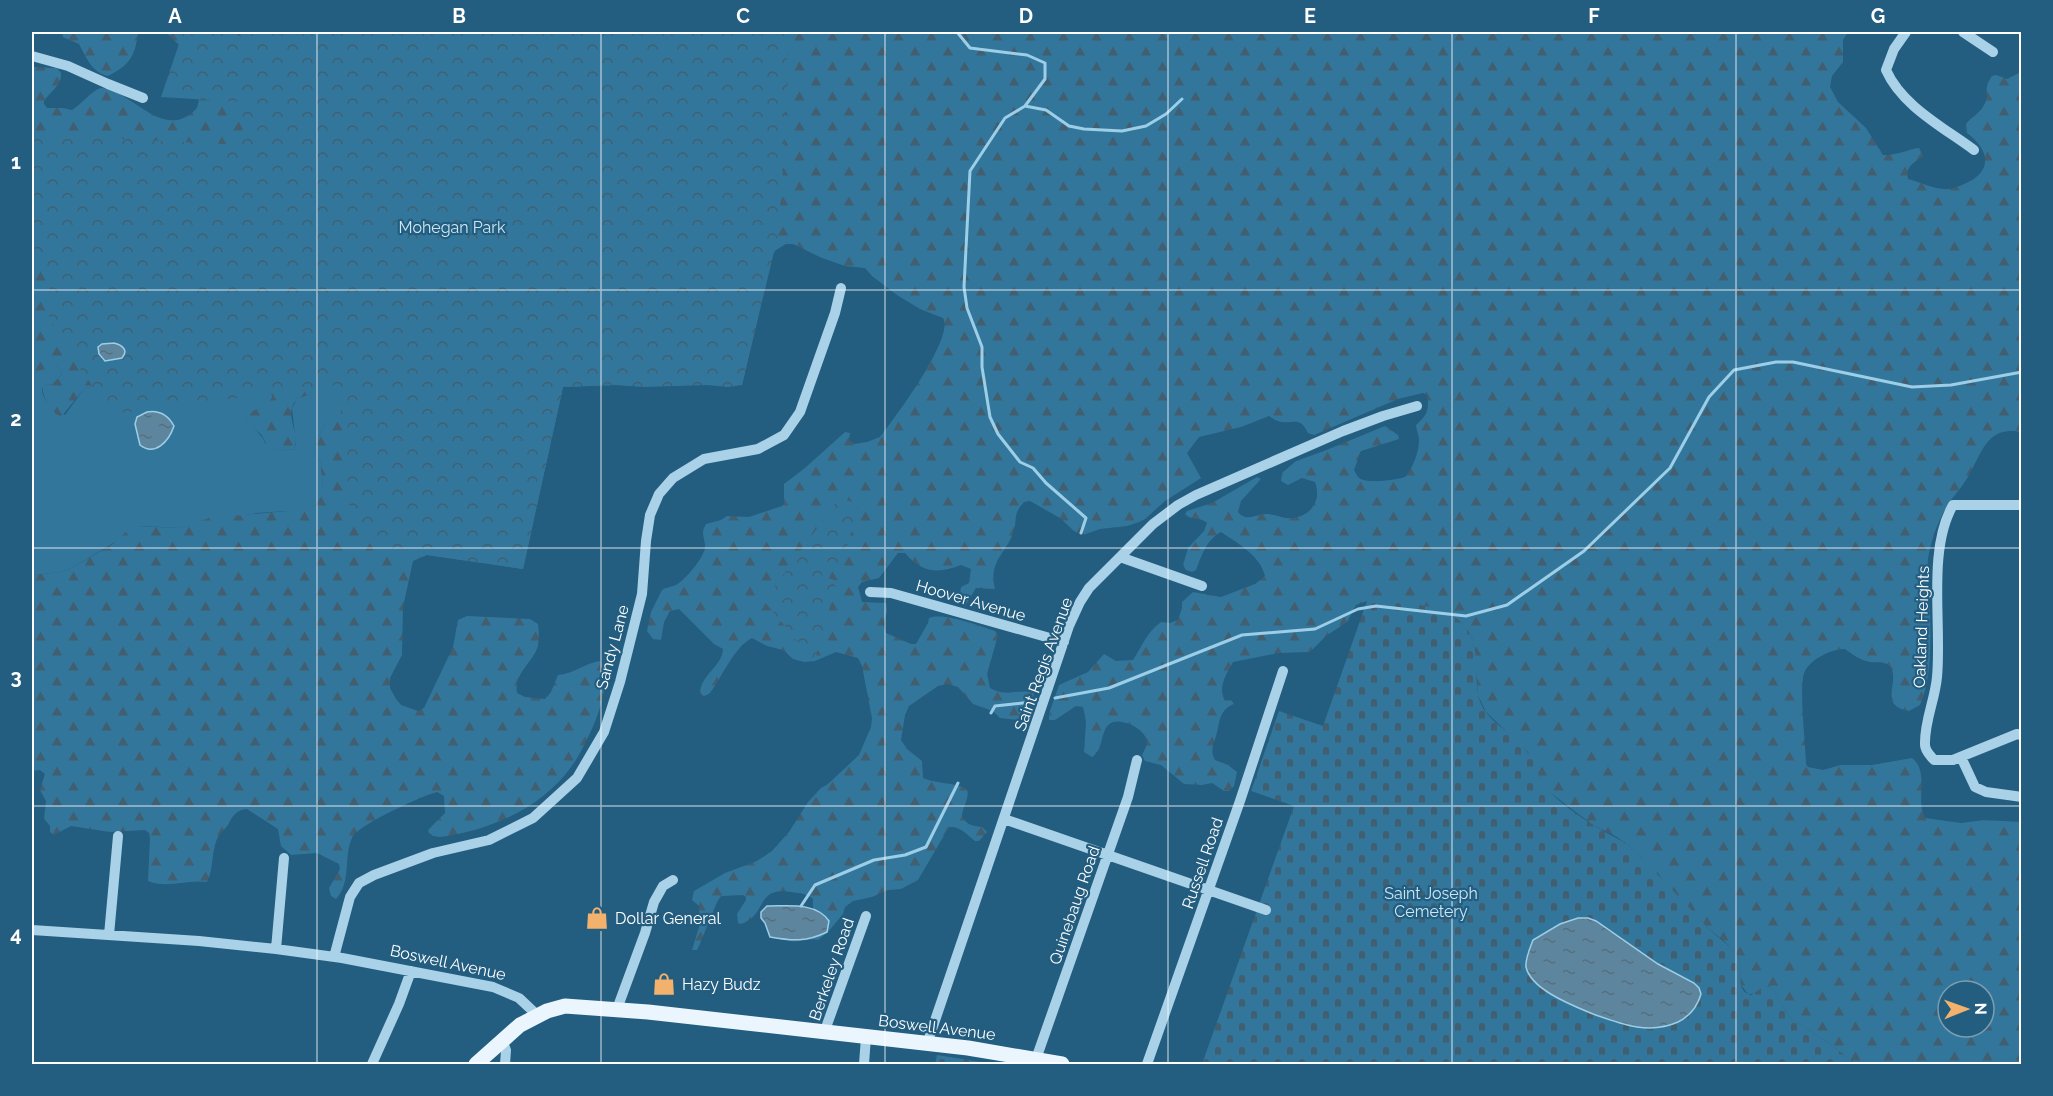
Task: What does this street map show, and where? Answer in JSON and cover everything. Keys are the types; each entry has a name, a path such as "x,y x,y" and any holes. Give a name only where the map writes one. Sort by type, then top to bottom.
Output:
{"main road":[{"name":"Boswell Avenue","path":"537,1015 565,1006 617,1009 927,1044 1036,1059 1062,1065"},
{"path":"476,1065 520,1025 537,1015"}],"street":[{"path":"1906,32 1894,50 1886,70 1893,86 1909,102 1974,150"},
{"path":"1963,32 1993,52"},
{"path":"32,56 68,66 143,98"},
{"name":"Sandy Lane","path":"334,957 350,897 359,883 433,853 489,840 533,818 577,778 604,732 620,682 642,594 645,541 650,515 659,494 673,478 704,459 758,449 784,435 800,412 835,313 841,288"},
{"name":"Saint Regis Avenue","path":"927,1044 1064,642 1084,594 1120,556 1166,514 1196,495 1343,431 1417,406"},
{"name":"Oakland Heights","path":"2022,505 1953,505 1946,516 1938,547 1939,658 1933,704 1925,732 1925,748 1934,760 1953,760 2017,734 2022,735"},
{"path":"1120,556 1202,586"},
{"name":"Hoover Avenue","path":"870,592 891,594 1064,642"},
{"name":"Russell Road","path":"1147,1065 1283,671"},
{"path":"1961,757 1975,787 1986,792 2022,797"},
{"name":"Quinebaug Road","path":"1036,1059 1128,797 1137,760"},
{"path":"1004,819 1266,910"},
{"path":"109,935 118,836"},
{"path":"276,949 284,858"},
{"path":"617,1009 654,902 663,886 673,880"},
{"name":"Berkeley Road","path":"824,1033 866,916"},
{"name":"Boswell Avenue","path":"33,934 109,935 199,941 334,957 502,990 524,1001 537,1015"},
{"path":"372,1065 411,971"},
{"path":"864,1065 866,1037"},
{"path":"502,1040 506,1047 505,1065"}],"green space":[{"path":"62,32 140,32 130,60 108,76 98,72 87,59 79,44 63,37"},
{"path":"166,32 1848,32 1843,40 1843,62 1832,76 1830,87 1838,102 1866,128 1883,155 1919,148 1923,156 1909,168 1908,179 1946,189 1972,180 1984,168 1984,154 1981,147 1967,133 1966,124 1983,106 1986,100 1987,85 1992,76 2007,79 2021,72 2021,432 2001,433 1988,442 1949,503 1936,530 1928,564 1929,666 1920,705 1909,711 1899,708 1892,697 1893,677 1888,665 1863,660 1845,649 1828,653 1812,662 1805,671 1802,688 1808,767 1823,770 1841,765 1872,765 1912,758 1920,771 1921,803 1925,818 1961,823 1984,820 2021,822 2021,1064 1856,1064 1791,1019 1771,987 1768,986 1748,994 1741,985 1740,960 1725,942 1709,929 1630,847 1617,837 1593,825 1542,784 1528,752 1486,712 1478,695 1472,638 1463,624 1432,608 1367,601 1356,605 1347,622 1326,636 1310,652 1279,653 1233,662 1222,691 1225,700 1231,700 1234,704 1222,714 1212,751 1215,760 1228,765 1237,772 1234,786 1229,791 1224,791 1212,783 1184,784 1161,765 1145,761 1142,755 1147,744 1146,737 1139,729 1123,722 1113,722 1109,725 1099,749 1092,757 1084,752 1086,722 1083,707 1076,706 1055,720 1049,720 1059,685 1088,672 1104,654 1116,661 1133,660 1156,626 1161,622 1170,623 1178,620 1182,602 1193,592 1221,597 1255,584 1265,576 1253,556 1221,532 1208,544 1196,570 1192,572 1186,570 1183,565 1188,548 1204,531 1207,523 1187,516 1185,514 1187,511 1212,503 1257,477 1261,479 1241,501 1238,512 1241,515 1248,517 1268,514 1288,518 1298,517 1309,511 1316,501 1315,482 1302,478 1288,485 1281,481 1282,473 1296,461 1385,426 1398,435 1399,439 1361,451 1354,470 1359,478 1368,481 1405,477 1413,465 1418,450 1419,438 1416,425 1425,416 1427,409 1427,395 1423,393 1398,399 1314,435 1308,433 1305,427 1298,422 1277,421 1269,416 1241,427 1199,437 1187,453 1201,478 1165,501 1145,519 1127,526 1100,529 1083,535 1074,531 1060,518 1030,501 1024,502 1017,514 1010,540 994,571 995,589 976,588 965,606 959,603 961,587 969,583 971,569 961,565 945,570 931,570 918,565 905,553 898,553 879,578 862,582 858,587 862,602 886,603 887,611 883,624 886,633 916,644 929,618 935,617 962,620 995,631 998,635 987,674 990,688 1008,693 1034,693 1025,716 1018,720 1000,718 993,711 973,704 958,687 947,684 938,686 909,706 905,715 901,740 907,749 922,761 923,778 967,789 962,817 973,826 982,827 987,832 979,841 975,841 960,829 949,827 918,880 901,889 888,890 872,897 853,901 845,907 843,914 828,932 818,940 787,940 813,910 813,899 809,896 780,891 772,893 766,897 749,920 741,924 738,923 737,914 746,897 743,895 721,896 697,950 692,950 700,924 699,906 692,900 694,891 725,873 757,861 772,851 789,832 808,802 859,755 871,727 872,718 862,666 858,658 836,652 815,661 804,662 793,659 783,650 767,646 752,638 734,655 710,693 702,696 700,694 703,681 719,661 723,649 714,644 679,609 670,611 664,622 661,640 653,639 647,631 651,612 662,590 680,582 701,557 705,547 703,533 706,524 727,516 749,517 782,506 784,484 845,432 850,433 849,440 854,444 880,437 922,378 940,342 944,328 943,318 920,309 897,295 865,268 845,266 793,244 786,244 772,255 742,385 717,381 563,387 523,569 427,555 413,561 403,607 402,655 390,678 390,688 401,705 418,711 424,708 453,647 458,620 467,616 530,619 538,624 537,650 517,682 517,693 525,697 545,699 551,692 558,675 569,673 588,664 599,661 606,668 602,701 582,750 559,782 530,806 495,823 440,837 428,832 445,813 444,796 437,792 418,799 356,832 349,846 344,885 336,899 331,896 329,888 340,869 339,864 317,853 291,855 281,846 278,829 247,809 236,813 217,839 207,882 162,884 148,881 150,838 149,833 145,830 110,832 71,826 54,835 50,832 50,826 44,819 46,801 40,790 45,774 40,770 32,771 32,575 70,569 113,544 135,526 179,528 209,518 288,511 315,505 323,495 323,490 321,464 314,445 325,424 332,415 341,412 367,416 333,378 322,391 296,400 291,414 296,443 294,449 282,451 268,447 261,434 249,426 245,418 272,398 271,390 93,386 84,389 61,417 51,409 45,399 43,386 53,384 62,374 61,370 55,366 32,373 32,67 57,68 61,73 58,84 44,101 47,108 72,110 102,88 125,97 160,118 172,120 185,118 197,108 199,100 183,49"},
{"name":"Mohegan Park","path":"183,32 231,32 248,40 253,32 788,32 784,156 778,235 742,385 728,387 615,385 563,387 523,569 427,555 376,556 350,510 338,385 113,414 70,355 47,313 57,309 32,242 32,134 242,145 243,102 161,97"},
{"path":"51,366 61,370 62,374 53,384 42,388 42,393 49,404 65,415 84,389 93,386 272,393 269,403 245,418 265,443 275,449 286,450 294,449 296,444 292,408 297,399 321,390 333,378 400,371 325,424 314,445 321,464 323,490 323,495 315,505 302,510 257,513 179,528 142,526 70,569 32,575 32,373","holes":["151,412 169,437 156,448 145,448 140,445 135,421 139,415"]},
{"path":"839,498 859,504 842,565 826,561 822,576 837,581 816,656 812,659 764,601"},
{"name":"Saint Joseph Cemetery","path":"1376,600 1433,608 1444,611 1462,623 1473,642 1477,686 1485,712 1521,744 1534,762 1545,787 1589,823 1630,847 1711,931 1734,951 1740,960 1741,983 1745,992 1751,995 1765,986 1771,987 1791,1019 1856,1064 1202,1064 1294,806 1251,791 1279,711 1323,726 1367,601"},
{"path":"937,1055 994,1064 935,1064"}],"water":[{"path":"114,343 124,348 124,355 122,358 105,361 99,354 98,347 102,344"},
{"path":"147,412 163,414 174,426 169,437 161,446 151,449 140,445 135,424 137,417"},
{"path":"767,906 801,906 817,911 829,921 827,932 813,938 799,940 770,937 761,918 761,912"},
{"path":"1578,918 1596,921 1658,964 1694,983 1701,994 1692,1011 1682,1020 1667,1026 1635,1027 1593,1014 1544,990 1536,983 1526,967 1533,940 1560,924"}],"waterway":[{"path":"957,32 970,48 1027,55 1045,63 1045,79 1025,106 1005,118 970,171 964,287 967,308 982,347 982,367 990,417 998,434 1020,462 1033,468 1046,483 1086,518 1081,533"},
{"path":"1025,106 1046,110 1069,126 1122,131 1146,126 1166,114 1182,99"},
{"path":"1055,698 1109,688 1242,635 1315,629 1358,609 1376,606 1466,616 1507,605 1584,551 1670,468 1709,397 1734,370 1776,362 1793,362 1912,387 1951,385 2022,372"},
{"path":"991,713 995,706 1032,702"},
{"path":"801,906 815,885 874,860 905,855 926,847 958,783"}],"place":[{"name":"Dollar General","path":"597,918"},
{"name":"Hazy Budz","path":"664,984"}]}
